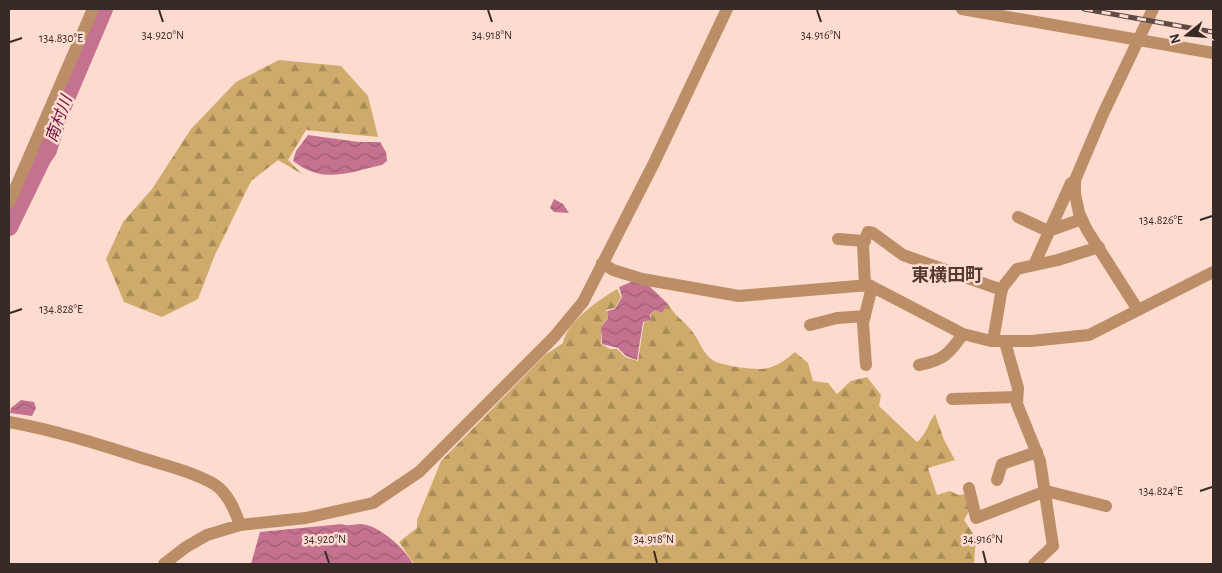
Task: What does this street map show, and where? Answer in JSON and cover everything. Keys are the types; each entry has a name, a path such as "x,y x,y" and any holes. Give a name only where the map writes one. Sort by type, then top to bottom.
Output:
{"street":[{"path":"9,203 93,9"},
{"path":"164,564 186,547 207,535 240,525 306,518 373,503 419,472 554,337 583,302 654,163 727,9"},
{"path":"962,9 1213,53"},
{"path":"1138,310 1082,219 1075,194 1075,182 1086,150 1154,9"},
{"path":"1034,265 1071,183 1075,182"},
{"path":"1018,218 1048,231 1082,219"},
{"path":"866,365 863,337 868,286 864,240 868,232 873,233 903,255 1002,290"},
{"path":"838,239 864,240"},
{"path":"1034,564 1053,546 1046,491 1037,452 1022,417 1017,397 1018,388 999,342 1002,290 1010,276 1017,269 1058,260 1098,247"},
{"path":"602,263 613,270 642,279 739,296 868,286 964,334 999,342 1071,338 1089,335 1213,272"},
{"path":"810,325 837,318 865,316"},
{"path":"919,365 946,356 964,334"},
{"path":"952,399 1017,397"},
{"path":"9,422 40,427 83,440 169,467 214,485 226,495 234,508 240,525"},
{"path":"997,480 1002,464 1037,452"},
{"path":"968,488 976,518 1046,491 1106,506"}],"green space":[{"path":"279,60 341,66 368,96 378,137 306,130 288,160 302,174 278,160 251,181 214,257 198,299 162,317 124,302 106,259 123,222 152,189 191,129 236,82"},
{"path":"617,289 621,297 615,308 606,310 608,317 601,327 601,344 610,349 617,349 625,357 638,361 644,322 651,320 651,315 655,310 662,313 668,304 688,326 704,351 714,361 741,368 763,369 772,367 795,352 808,363 813,381 828,383 837,394 851,381 867,377 881,395 879,406 917,442 935,414 944,440 955,460 928,468 937,495 950,491 958,495 966,494 970,509 964,520 976,538 974,564 414,564 399,542 417,528 417,520 441,461 545,355 563,343 577,319 593,305"}],"water":[{"path":"308,135 359,142 380,142 386,152 387,161 382,165 337,175 315,173 293,161 296,151"},
{"path":"554,199 563,204 569,213 554,212 550,208"},
{"path":"636,280 645,282 668,304 662,313 655,310 650,315 651,320 643,322 637,360 626,356 618,348 602,344 601,327 608,318 607,311 615,309 622,297 619,287"},
{"path":"21,400 34,402 36,408 32,416 10,413 11,408"},
{"path":"342,524 368,525 384,533 405,552 413,564 251,564 260,532"}],"waterway":[{"name":"南村川","path":"9,227 48,150 59,115 104,9"}],"railway":[{"path":"1084,9 1213,32"}],"district":[{"name":"東横田町","path":"947,276"}]}
